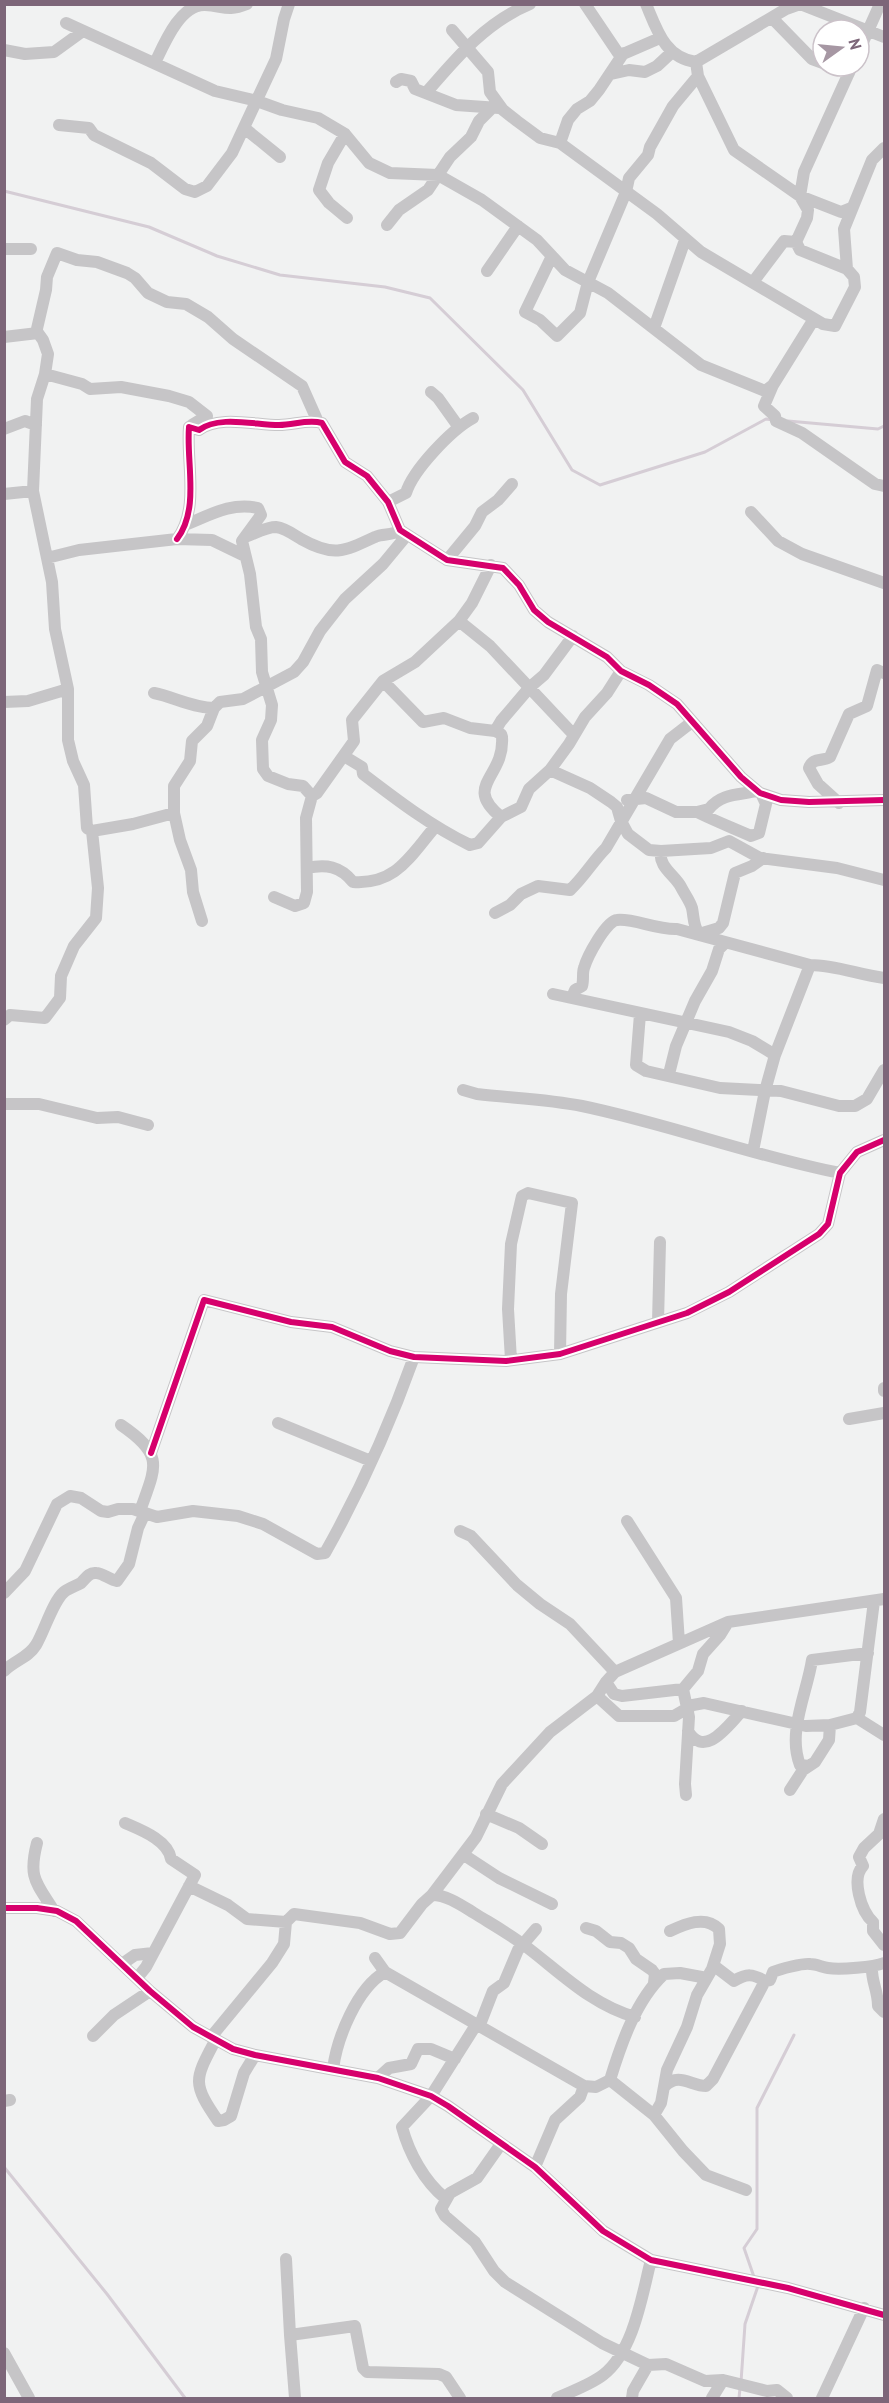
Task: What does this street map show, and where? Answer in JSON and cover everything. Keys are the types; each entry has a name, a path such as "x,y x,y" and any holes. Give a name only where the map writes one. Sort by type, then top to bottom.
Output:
{"street":[{"path":"155,63 166,38 182,15 202,5 233,10 247,4"},
{"path":"59,125 89,128 94,135 151,163 185,189 195,192 207,186 248,133 249,117 276,59 289,4"},
{"path":"426,93 466,47 513,12 530,4"},
{"path":"585,4 618,53 623,54"},
{"path":"646,4 660,38 671,53 684,60 696,62 786,9 805,5 838,18"},
{"path":"871,24 880,4"},
{"path":"772,18 811,58"},
{"path":"66,24 215,91 318,118 345,134 369,163 390,173 438,175 482,200 518,226 537,240 565,270 608,293 701,365 765,391 773,385"},
{"path":"452,30 488,72 490,92 498,108 540,138 560,143 657,214 701,252 823,324 835,326 855,287 854,277 848,269 844,229 872,160 885,148"},
{"path":"4,50 25,54 54,52 83,31"},
{"path":"871,31 885,37"},
{"path":"560,143 568,120 577,109 590,101 623,54 660,38"},
{"path":"611,74 629,70 645,72 657,66 671,53"},
{"path":"696,62 698,76 734,150 800,196 841,212 851,208"},
{"path":"552,256 525,312 540,320 557,336 580,313 588,282 626,192 628,178 648,155 650,147 673,106 698,76"},
{"path":"396,82 401,78 411,81 414,89 456,105 498,108"},
{"path":"796,242 807,218 808,210 800,196 804,172 847,78"},
{"path":"387,225 399,210 428,190 450,157 471,137 479,121 498,108"},
{"path":"248,133 280,157"},
{"path":"345,134 328,163 319,190 329,203 346,218"},
{"path":"487,271 518,226"},
{"path":"654,328 685,240"},
{"path":"753,282 784,241 796,242"},
{"path":"796,242 800,250 848,269"},
{"path":"4,249 32,249"},
{"path":"36,333 47,277 57,253 77,260 96,262 135,278 148,293 167,302 186,304 208,317 233,339 302,386 318,422"},
{"path":"814,318 773,385 764,406 776,416 776,421 802,433 875,484 885,486"},
{"path":"4,337 36,333"},
{"path":"36,333 43,340 48,354 45,374 37,399 33,491 52,582 55,629 68,689 68,740 84,785 87,828 92,831 133,824 174,813"},
{"path":"45,374 82,384 90,389 122,387 189,402 207,416 189,427"},
{"path":"431,392 458,426"},
{"path":"388,502 406,493 408,485 434,452 458,426 473,418"},
{"path":"4,429 25,421 36,425"},
{"path":"189,427 199,430 206,425 223,423 281,425 322,423 339,456 367,476 388,502 404,532 447,560 503,568 511,574 534,610 548,622 607,657 621,671 649,685 677,704 719,749 741,777 759,792 781,800 839,803 885,800"},
{"path":"177,539 185,525 189,507 189,427"},
{"path":"447,560 475,526 482,512 498,500 512,484"},
{"path":"4,494 33,491"},
{"path":"185,525 225,508 249,506 258,508 261,514 242,541 250,574 256,627 261,639 262,672 273,705 271,720 262,740 263,769 268,776 288,784 303,786 312,796"},
{"path":"189,507 207,516"},
{"path":"751,512 778,541 802,554 885,584"},
{"path":"245,537 274,527 287,530 316,547 335,552 356,546 382,534 404,532"},
{"path":"201,921 193,892 191,870 180,840 174,813 174,786 190,761 192,741 207,726 214,708 220,702 243,699 288,676 303,662 320,631 345,599 383,564 404,532"},
{"path":"47,558 80,549 177,539 212,540 245,556"},
{"path":"274,897 295,906 304,903 307,892 306,818 312,796 317,794 354,741 352,720 383,681 414,662 459,621 472,603 491,565"},
{"path":"459,621 490,646 574,735"},
{"path":"495,731 501,720 530,687 544,675 573,636"},
{"path":"839,803 818,784 809,768 811,763 818,759 825,760 830,757 849,714 867,706 877,670 885,673"},
{"path":"344,756 362,766 363,774 388,791 392,797 435,827 470,846 478,843 501,817 521,807 530,789 550,770 585,717 607,693 621,671"},
{"path":"262,672 270,679 278,681"},
{"path":"383,681 423,722 444,718 470,728 495,731 501,734 501,758 488,781 483,798 489,807 501,817"},
{"path":"4,702 28,702 68,689"},
{"path":"154,693 174,697 203,708 214,708"},
{"path":"495,913 510,905 521,894 538,886 570,890 606,848 670,739 692,722"},
{"path":"550,770 575,781 611,802 617,807 628,834 649,850 711,848 724,842 733,842"},
{"path":"611,802 646,798 676,812 697,812 709,809 714,802 723,798 759,792"},
{"path":"717,822 728,824 751,836 756,836 759,833 766,804 759,792"},
{"path":"697,812 726,828 733,842 754,856 837,868 885,880"},
{"path":"307,868 324,865 332,867 346,873 353,882 366,883 384,879 396,873 435,827"},
{"path":"4,1020 10,1015 45,1018 60,998 61,976 74,946 96,918 98,888 92,831"},
{"path":"661,851 660,856 666,870 676,878 691,905 695,929 699,934"},
{"path":"699,934 719,928 723,923 735,873 752,866 763,858"},
{"path":"572,997 575,990 582,986 583,970 595,949 597,939 610,922 618,920 699,934 810,965 834,966 860,975 885,978"},
{"path":"669,1074 676,1046 695,1001 712,971 719,949 725,943"},
{"path":"753,1152 775,1055 810,965"},
{"path":"553,994 729,1032 752,1041 775,1055"},
{"path":"640,1014 636,1065 646,1071 669,1074 720,1088 781,1091 839,1106 855,1106 867,1099 885,1070"},
{"path":"463,1090 477,1094 586,1106 753,1152 779,1157 802,1166 840,1173"},
{"path":"4,1104 39,1104 97,1118 118,1117 148,1125"},
{"path":"151,1453 204,1300 291,1322 332,1328 390,1351 414,1357 511,1360 560,1354 687,1313 729,1292 819,1234 828,1224 840,1173 856,1152 885,1140"},
{"path":"511,1360 508,1309 511,1244 522,1196 528,1193 572,1203 561,1294 560,1354"},
{"path":"658,1322 660,1242"},
{"path":"4,1593 25,1571 57,1504 70,1496 81,1498 101,1511 133,1509 157,1517 194,1511 238,1516 263,1524 317,1554 325,1553 399,1400 414,1357"},
{"path":"849,1419 885,1413"},
{"path":"278,1423 370,1461"},
{"path":"4,1671 13,1662 23,1660 36,1645 45,1622 50,1619 62,1593 92,1573 97,1572 117,1581 129,1564 154,1472 154,1456 137,1436 121,1425"},
{"path":"627,1521 676,1598 679,1643"},
{"path":"460,1531 471,1536 517,1585 570,1624 610,1677 614,1694 622,1696 683,1689 698,1671 703,1653 720,1635 728,1622"},
{"path":"255,2055 244,2073 231,2116 218,2121 206,2104 197,2082 201,2067 214,2038 284,1944 286,1922 294,1914 360,1923 390,1934 400,1933 464,1855 476,1837 501,1784 532,1748 597,1696 610,1677 728,1622 879,1600 857,1718"},
{"path":"809,1766 800,1765 798,1759 798,1725 812,1660 868,1653"},
{"path":"683,1689 688,1713 686,1795"},
{"path":"597,1696 619,1716 674,1716 688,1713 693,1705 708,1704 798,1725 830,1725 857,1718 885,1735"},
{"path":"622,1696 631,1715"},
{"path":"688,1731 695,1740 716,1738 742,1711"},
{"path":"872,1727 885,1720"},
{"path":"790,1790 803,1770 815,1762 829,1740 830,1725"},
{"path":"486,1814 519,1828 542,1844"},
{"path":"885,1819 882,1836 864,1848 858,1857 863,1866 858,1871 859,1894 873,1922 873,1931 885,1945"},
{"path":"125,1823 160,1842 170,1853 171,1859 195,1875 137,1978"},
{"path":"37,1843 33,1878 54,1911"},
{"path":"464,1855 499,1878 552,1904"},
{"path":"189,1886 228,1905 247,1919 286,1922"},
{"path":"432,1895 440,1895 461,1905 524,1945 567,1981 594,1999 617,2012 635,2017"},
{"path":"4,1908 37,1908 54,1911 76,1920 150,1991 193,2027 233,2049 378,2078 431,2096 458,2112 535,2167 603,2231 651,2260 788,2288 885,2315"},
{"path":"654,2115 661,2103 667,2070 687,2027 697,1995 710,1973 720,1944 718,1927 692,1921 670,1931"},
{"path":"586,1928 596,1931 610,1942 621,1943 629,1948 636,1959 655,1974 654,1983"},
{"path":"445,2199 431,2187 402,2127 431,2096 477,2026 488,2007 492,1991 504,1983 518,1950 536,1929"},
{"path":"122,1964 135,1955 153,1953"},
{"path":"375,1958 385,1972 477,2026 584,2086 596,2087 610,2080 635,2017 654,1983 664,1974 710,1973 717,1968 735,1981 752,1974 765,1982"},
{"path":"665,2086 670,2081 681,2079 706,2086 713,2079 773,1971 790,1969 795,1965 810,1964 829,1969 878,1965"},
{"path":"878,1965 871,1976 878,1991 878,2006 885,2012"},
{"path":"333,2069 336,2047 366,1987 385,1972"},
{"path":"93,2036 114,2015 150,1991"},
{"path":"378,2078 389,2068 411,2064 418,2049 431,2049 455,2059"},
{"path":"610,2080 654,2115 706,2175 746,2190"},
{"path":"535,2167 555,2120 580,2097 584,2086"},
{"path":"501,2144 477,2178 450,2193 441,2209 445,2216 482,2250 494,2271 504,2282 602,2343 623,2351 648,2365 666,2364 705,2381 723,2380 767,2395 777,2390 787,2398"},
{"path":"286,2259 295,2398"},
{"path":"559,2398 602,2376 623,2351 638,2312 651,2260"},
{"path":"822,2398 864,2308"},
{"path":"290,2335 354,2326 363,2368 367,2372 439,2374 446,2377 460,2398"},
{"path":"4,2353 29,2398"},
{"path":"632,2398 633,2391 648,2365"},
{"path":"712,2398 723,2380"}],"waterway":[{"path":"4,191 149,227 217,256 280,275 385,287 430,298 523,390 572,470 600,485 705,452 766,419 773,420"},
{"path":"788,421 878,429 884,426"},
{"path":"754,2277 744,2248 757,2229 757,2108 794,2035"},
{"path":"4,2167 107,2294 185,2398"},
{"path":"741,2382 745,2324 758,2286"},
{"path":"739,2398 740,2388"}],"cycle path":[{"path":"177,539 184,527 190,500 189,427 199,430 207,425 227,422 279,425 322,423 345,462 367,476 388,502 400,530 447,560 503,568 519,585 534,610 548,622 607,657 621,671 649,685 677,704 741,777 760,793 781,800 809,802 884,800"},
{"path":"151,1453 204,1300 291,1322 332,1327 390,1351 414,1357 506,1361 560,1354 687,1313 729,1292 819,1234 828,1224 840,1173 857,1152 884,1140"},
{"path":"4,1908 37,1908 57,1911 76,1921 150,1991 193,2027 233,2049 378,2078 431,2096 535,2167 603,2231 651,2260 788,2288 884,2315"}]}
